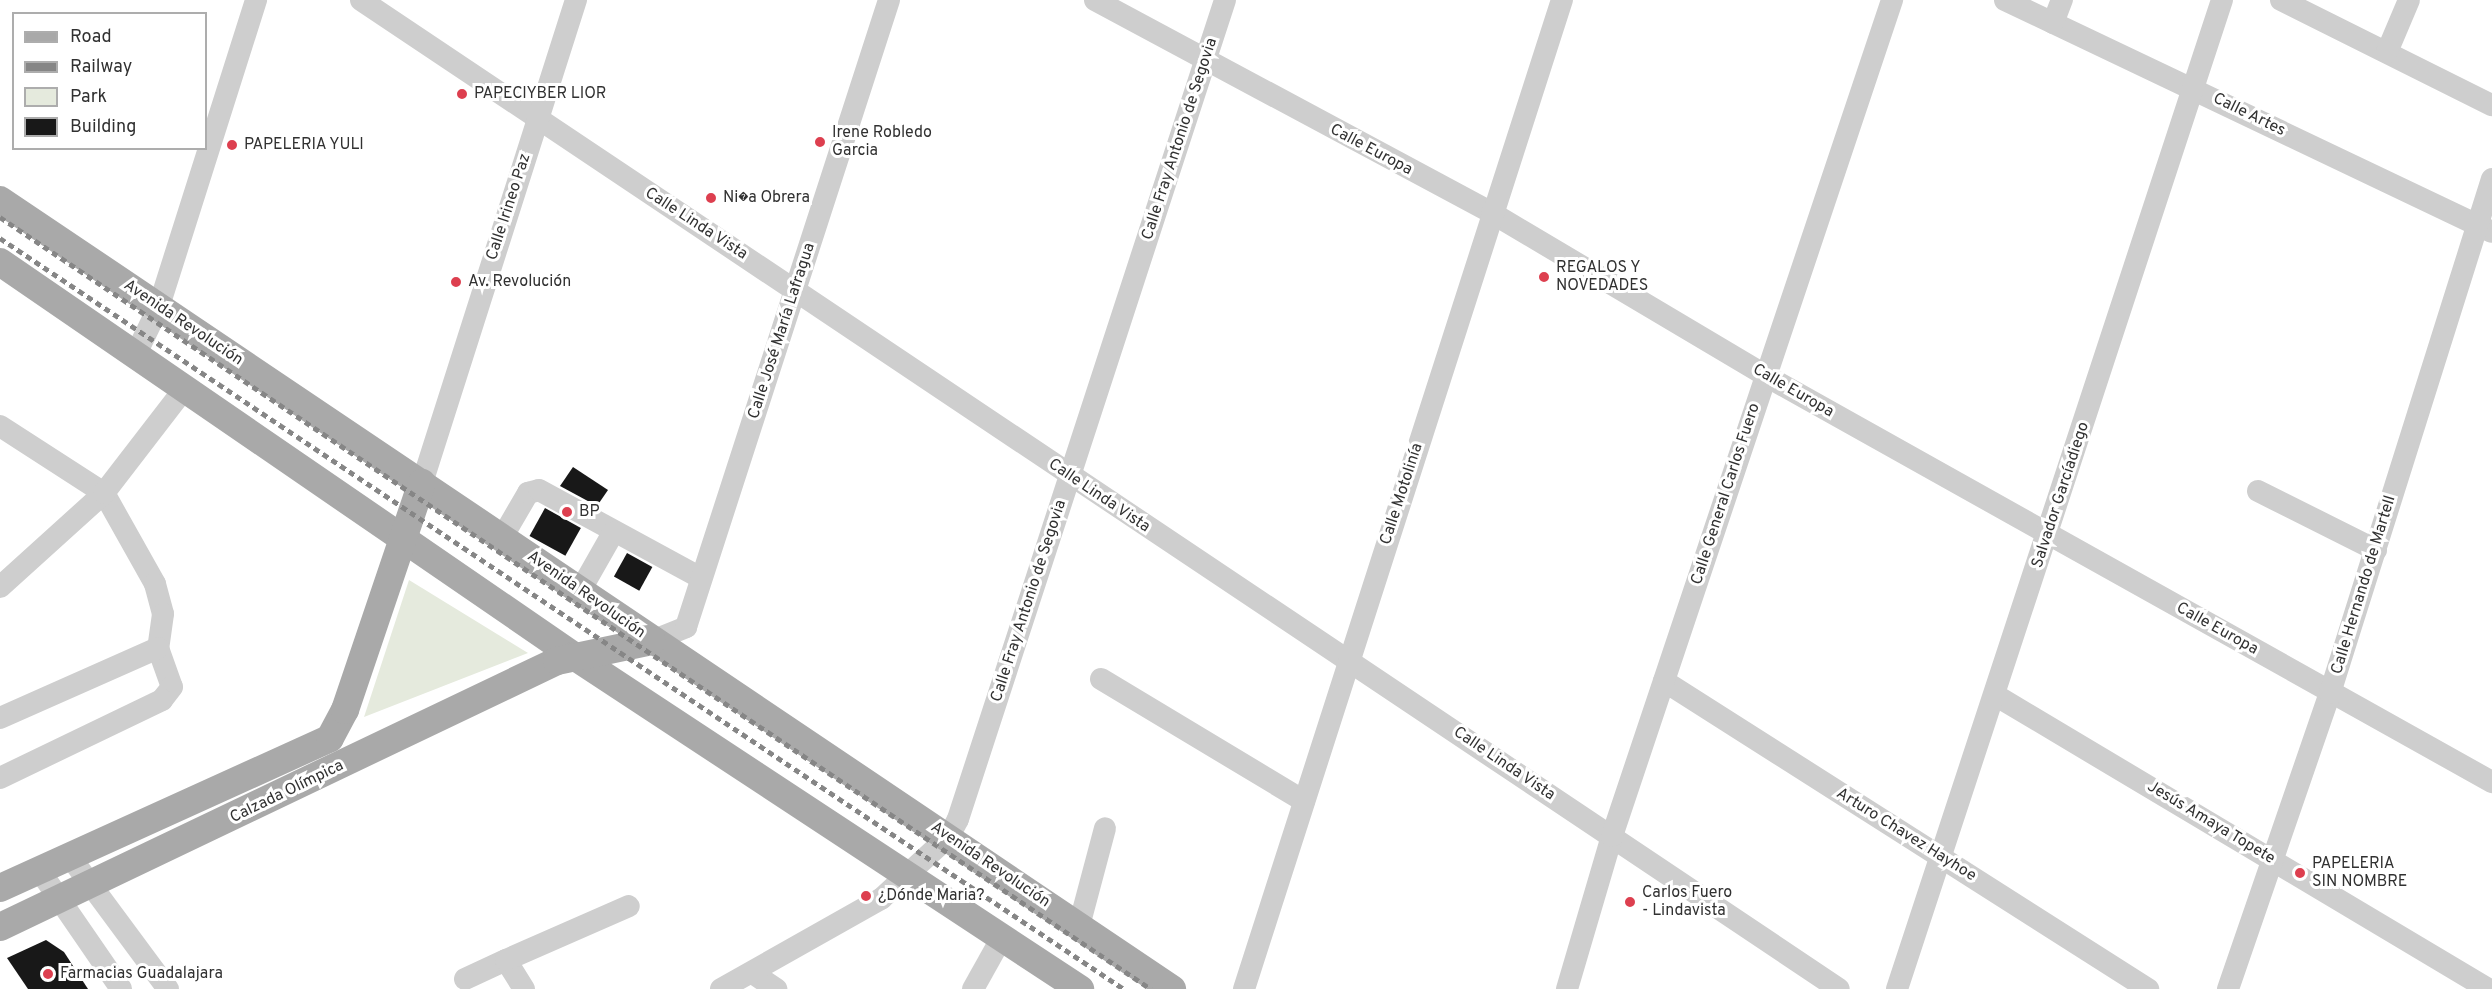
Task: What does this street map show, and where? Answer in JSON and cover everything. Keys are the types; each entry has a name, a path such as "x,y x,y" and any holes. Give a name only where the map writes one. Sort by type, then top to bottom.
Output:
{"main road":[{"name":"Avenida Revolución","path":"0,200 503,536 652,641 949,836 1172,989"},
{"path":"0,262 404,537 574,656 906,875 1068,986"},
{"name":"Calzada Olímpica","path":"0,888 71,858 330,738 422,483"},
{"name":"Calzada Olímpica","path":"0,927 92,887 574,656 652,641"}],"street":[{"path":"136,354 159,306 256,0"},
{"name":"Calle Linda Vista","path":"361,0 795,289 1070,477 1349,660 1839,989"},
{"name":"Calle Irineo Paz","path":"422,483 576,0"},
{"name":"Calle José María Lafragua","path":"652,641 686,627 889,0"},
{"name":"Calle Europa","path":"1095,0 1205,63 1492,213 1766,376 2492,782"},
{"name":"Calle Fray Antonio de Segovia","path":"722,989 754,974 882,899 949,836 1070,477 1225,0"},
{"name":"Calle Motolinía","path":"1244,989 1562,0"},
{"name":"Calle General Carlos Fuero","path":"1567,989 1612,836 1892,0"},
{"name":"Calle Artes","path":"2005,0 2485,228"},
{"path":"2054,23 2062,0"},
{"name":"Salvador Garcíadiego","path":"1897,989 2222,0"},
{"path":"2281,0 2492,105"},
{"path":"2387,52 2409,0"},
{"name":"Calle Hernando de Martell","path":"2228,989 2330,693 2485,228 2492,178"},
{"path":"0,587 104,493 185,388"},
{"path":"0,426 104,493 155,584 163,614 158,648 172,687 168,696 0,778"},
{"path":"503,536 535,490 702,578"},
{"path":"2258,491 2376,550"},
{"path":"580,591 614,532"},
{"path":"0,718 158,648"},
{"path":"1101,680 1304,801"},
{"name":"Arturo Chavez Hayhoe","path":"1664,681 2148,989"},
{"name":"Jesús Amaya Topete","path":"1995,695 2488,989"},
{"path":"1079,926 1105,828"},
{"path":"71,858 168,989"},
{"path":"40,871 121,989"},
{"path":"465,980 629,906"},
{"path":"973,989 1001,939"},
{"path":"507,960 524,989"},
{"path":"754,974 776,989"}],"green space":[{"path":"409,580 528,653 364,717"}],"building":[{"path":"573,467 608,490 597,506 560,486"},
{"path":"545,508 581,528 565,556 529,536"},
{"path":"627,553 652,567 639,591 614,577"},
{"name":"Farmacias Guadalajara","path":"46,940 64,952 88,989 28,989 7,958"}],"railway":[{"path":"0,217 1151,989"},
{"path":"0,238 1124,989"}],"place":[{"name":"PAPECIYBER LIOR","path":"462,94"},
{"name":"Irene Robledo Garcia","path":"820,142"},
{"name":"PAPELERIA YULI","path":"232,145"},
{"name":"Ni�a Obrera","path":"711,198"},
{"name":"REGALOS Y NOVEDADES","path":"1544,277"},
{"name":"Av. Revolución","path":"456,282"},
{"name":"BP","path":"567,512"},
{"name":"PAPELERIA SIN NOMBRE","path":"2300,873"},
{"name":"¿Dónde Maria?","path":"866,896"},
{"name":"Carlos Fuero - Lindavista","path":"1630,902"},
{"name":"Farmacias Guadalajara","path":"48,974"}]}
